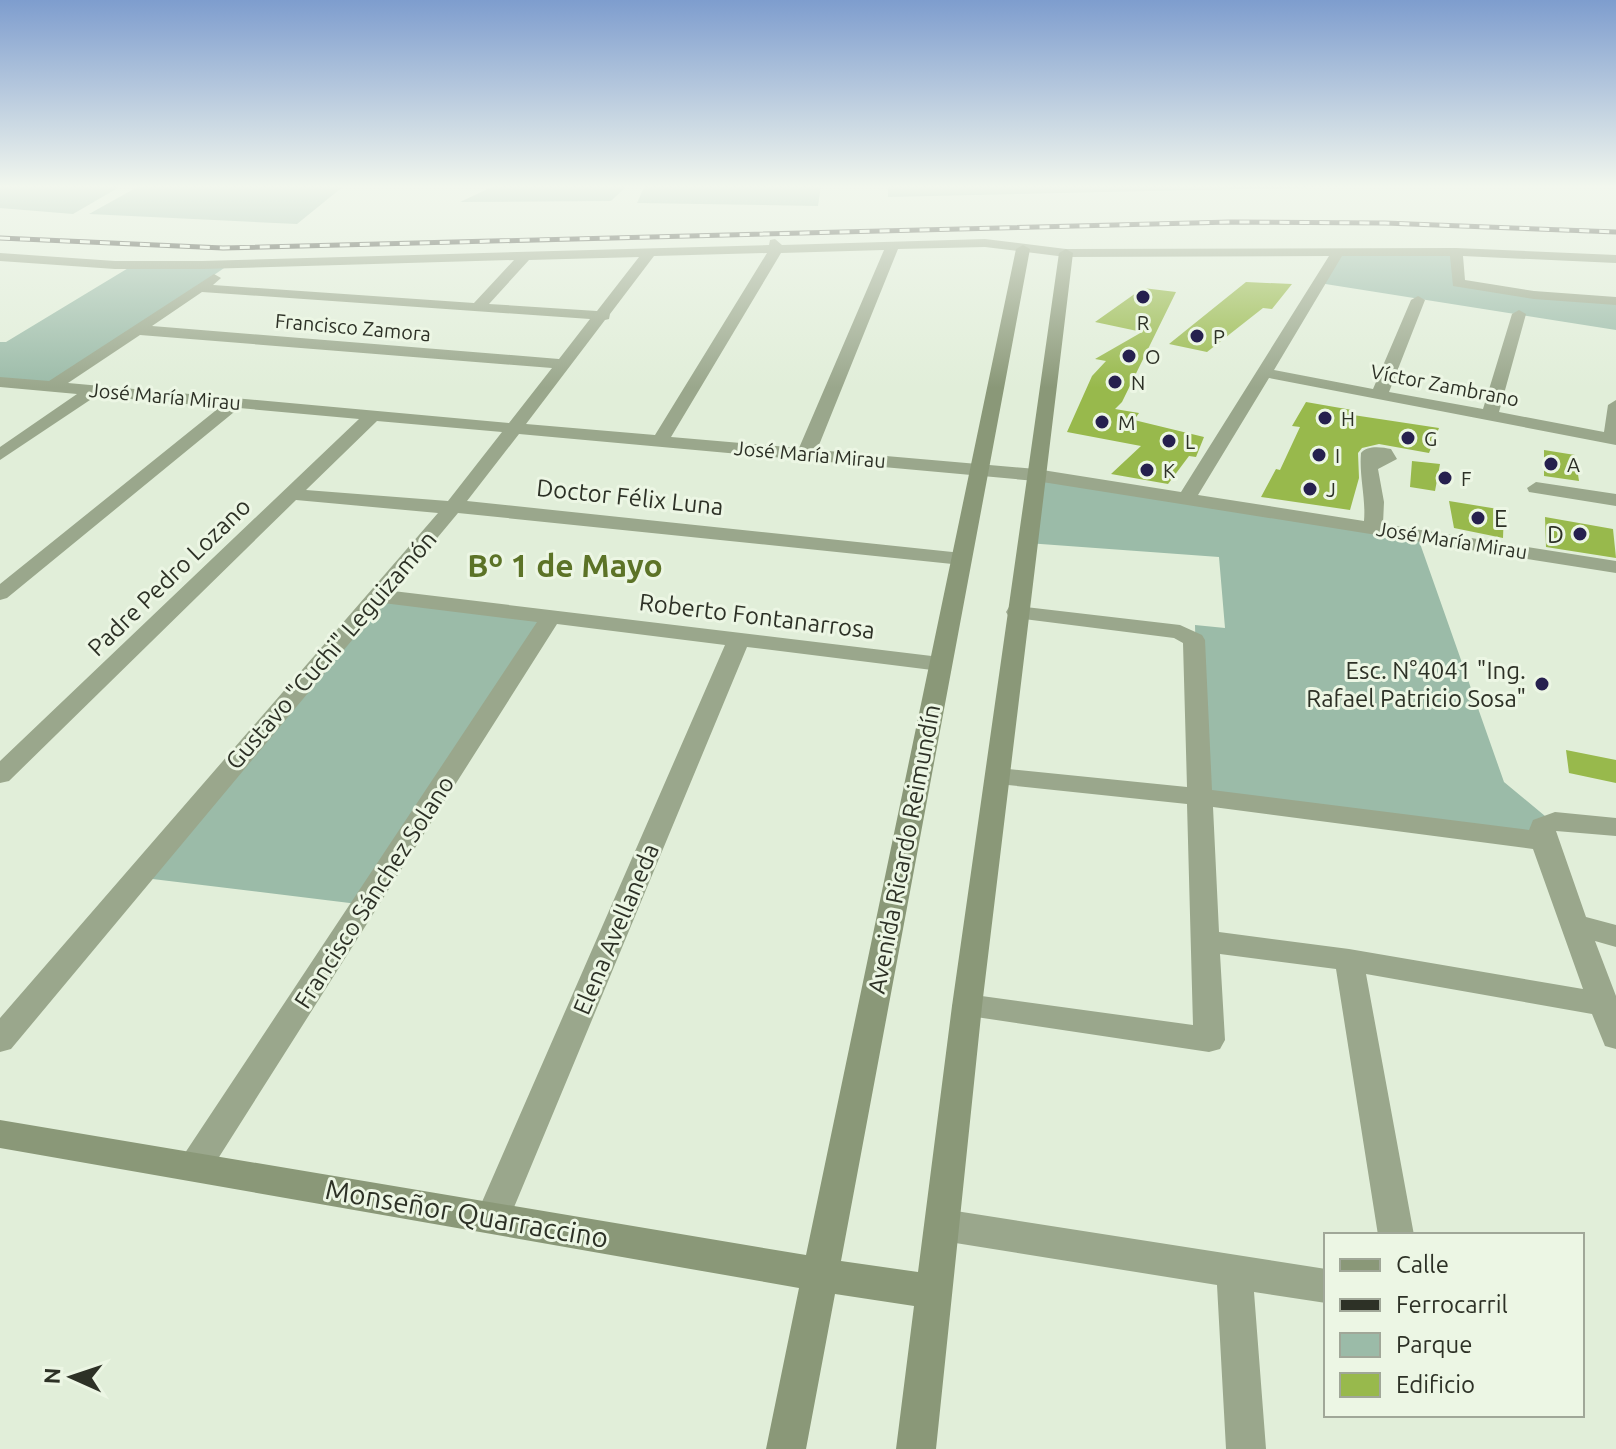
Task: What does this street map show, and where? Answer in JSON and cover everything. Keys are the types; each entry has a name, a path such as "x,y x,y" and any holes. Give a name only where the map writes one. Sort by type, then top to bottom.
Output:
{"street":[{"path":"53,386 201,288 246,253"},
{"path":"0,257 115,265 524,257 574,253"},
{"name":"Gustavo \"Cuchi\" Leguizamón","path":"0,1040 453,507 604,316 645,253"},
{"path":"660,441 772,253"},
{"path":"806,454 890,253"},
{"name":"Avenida Ricardo Reimundín","path":"786,1449 1022,253"},
{"path":"1062,253 1118,253"},
{"path":"916,1449 967,1006 1066,253"},
{"path":"1187,498 1338,253"},
{"path":"1456,253 1458,283 1531,275 1604,284"},
{"path":"1458,253 1531,275 1604,284"},
{"path":"479,306 524,257"},
{"path":"1604,284 1616,259"},
{"path":"201,288 604,316"},
{"path":"1379,395 1418,300"},
{"path":"1489,416 1519,314"},
{"name":"Francisco Zamora","path":"139,330 563,364"},
{"name":"Víctor Zambrano","path":"1266,373 1614,440"},
{"name":"José María Mirau","path":"0,382 1036,475 1616,567"},
{"path":"0,455 95,389"},
{"path":"0,594 235,403"},
{"path":"1614,440 1616,405"},
{"name":"Padre Pedro Lozano","path":"0,775 373,415"},
{"path":"1369,466 1375,502 1373,528"},
{"path":"1536,488 1616,500"},
{"name":"Doctor Félix Luna","path":"292,494 476,507 962,559"},
{"name":"Roberto Fontanarrosa","path":"378,596 940,664"},
{"path":"967,1006 1209,1040 1194,640 1180,632 1017,612"},
{"name":"Francisco Sánchez Solano","path":"195,1166 551,617"},
{"name":"Elena Avellaneda","path":"493,1218 739,639"},
{"path":"998,776 1550,831 1616,827"},
{"path":"1550,831 1574,924 1616,1037"},
{"path":"1574,924 1616,936"},
{"path":"1206,941 1349,960 1604,1004"},
{"path":"1349,960 1396,1233"},
{"name":"Monseñor Quarraccino","path":"0,1134 891,1287 934,1291"},
{"path":"943,1225 1324,1286"},
{"path":"1234,1272 1246,1449"}],"green space":[{"path":"1338,253 1456,253 1458,283 1616,301 1616,330 1319,283"},
{"path":"227,266 53,386 0,382 0,342 6,342 130,267"},
{"path":"1036,475 1417,535 1504,782 1545,816 1544,841 1199,797 1195,625 1225,628 1219,557 1027,543"},
{"path":"378,596 551,617 366,905 136,877"}],"building":[{"path":"1246,282 1292,284 1272,309 1263,308 1207,352 1169,344"},
{"path":"1143,288 1176,292 1122,402 1115,409 1139,413 1134,420 1204,437 1196,457 1189,456 1168,484 1111,474 1141,446 1067,432 1092,376 1106,361 1095,359 1142,332 1095,322"},
{"path":"1306,402 1352,410 1353,415 1439,428 1429,453 1379,444 1362,448 1358,453 1359,478 1350,510 1261,497 1276,469 1280,470 1300,427 1292,426"},
{"name":"A","path":"1544,450 1575,455 1579,481 1544,476"},
{"path":"1412,461 1440,464 1435,491 1410,487"},
{"name":"E","path":"1449,501 1504,510 1503,538 1454,528"},
{"name":"D","path":"1545,517 1613,529 1616,558 1546,547"},
{"path":"1566,750 1616,760 1616,783 1569,773"}],"place":[{"name":"R","path":"1143,297"},
{"name":"P","path":"1197,336"},
{"name":"O","path":"1129,356"},
{"name":"N","path":"1115,382"},
{"name":"H","path":"1325,418"},
{"name":"M","path":"1102,422"},
{"name":"G","path":"1408,438"},
{"name":"L","path":"1169,441"},
{"name":"I","path":"1319,455"},
{"name":"A","path":"1551,464"},
{"name":"K","path":"1147,470"},
{"name":"F","path":"1445,478"},
{"name":"J","path":"1310,489"},
{"name":"E","path":"1478,518"},
{"name":"D","path":"1580,534"},
{"name":"Esc. N°4041 \"Ing. Rafael Patricio Sosa\"","path":"1542,684"}],"district":[{"name":"Bº 1 de Mayo","path":"565,565"}]}
